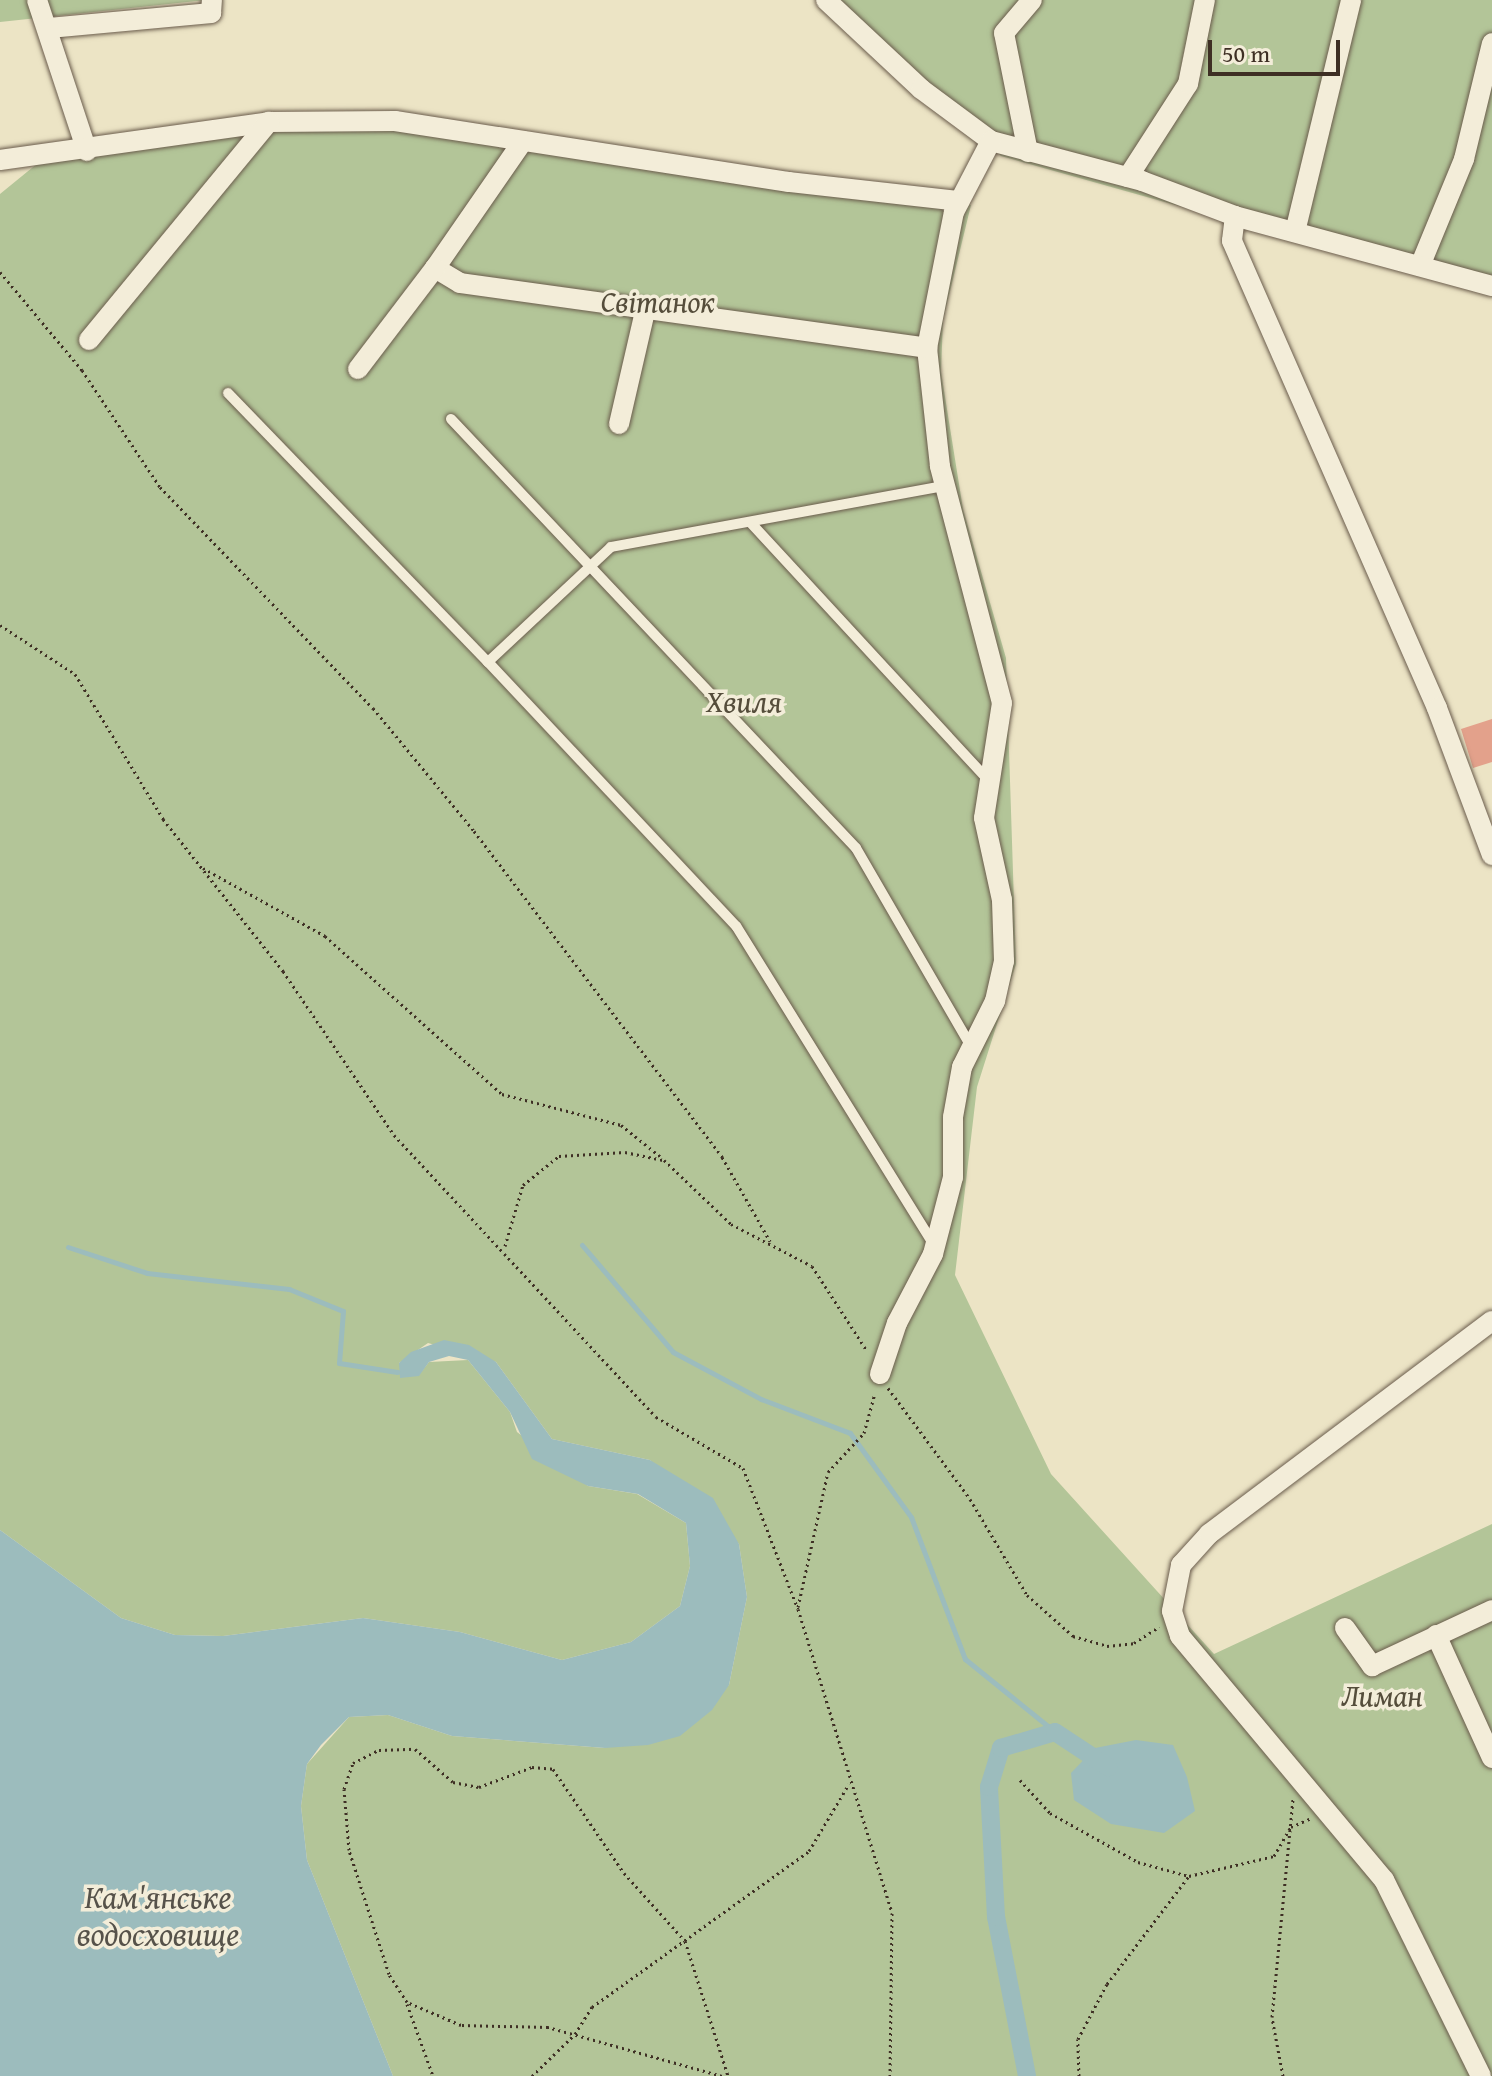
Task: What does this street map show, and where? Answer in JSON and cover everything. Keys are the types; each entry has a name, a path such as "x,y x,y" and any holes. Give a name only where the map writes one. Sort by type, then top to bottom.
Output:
{"street":[{"path":"37,0 49,28 87,151"},
{"path":"49,28 211,13 212,0"},
{"path":"1028,152 1004,33 1032,0"},
{"path":"1128,177 1188,84 1205,0"},
{"path":"1295,232 1351,0"},
{"path":"835,2 921,89 991,141 1128,177 1235,216 1492,286"},
{"path":"1420,266 1464,159 1492,43"},
{"path":"0,160 87,151 269,122 395,121 959,201"},
{"path":"89,340 269,122"},
{"path":"358,369 435,268 523,141"},
{"path":"880,1374 935,1247 953,1177 953,1117 962,1067 995,1001 1004,961 1002,900 984,818 987,779 1001,736 1002,703 945,486 927,348 959,201 991,141"},
{"path":"1235,216 1232,241 1437,708 1492,855"},
{"path":"435,268 460,283 927,348"},
{"path":"619,424 645,311"},
{"path":"1481,2076 1384,1880 1180,1636 1172,1611 1181,1565 1209,1534 1492,1321"},
{"path":"1345,1628 1372,1666 1492,1610"},
{"path":"1436,1635 1492,1758"}],"lane":[{"path":"228,393 488,662 736,926 935,1247"},
{"path":"451,419 856,848 971,1046"},
{"path":"488,662 611,547 945,486"},
{"path":"750,522 987,779"}],"path":[{"path":"0,272 82,370 160,487 373,708 474,831 722,1157 770,1241"},
{"path":"0,625 75,674 163,819 283,971 394,1135 505,1248 656,1417 743,1468 798,1609 849,1784 892,1913 890,2076"},
{"path":"200,866 325,936 502,1094 621,1125 664,1160 731,1224 770,1241 812,1266 908,1422 970,1499 1027,1595 1073,1636 1107,1646 1134,1643 1155,1633 1172,1611"},
{"path":"505,1248 523,1185 559,1156 625,1152 664,1160"},
{"path":"798,1609 828,1472 864,1433 880,1374"},
{"path":"433,2076 407,2002 389,1974 349,1850 344,1789 353,1763 379,1750 415,1749 453,1782 479,1787 532,1767 553,1769 624,1873 685,1941 728,2076"},
{"path":"1283,2076 1272,2017 1291,1827 1293,1771"},
{"path":"1020,1780 1050,1813 1138,1862 1189,1876 1274,1856 1291,1827 1329,1811"},
{"path":"532,2076 575,2034 592,2007 809,1851 849,1784"},
{"path":"1079,2076 1078,2039 1107,1984 1189,1876"},
{"path":"407,2002 461,2025 548,2027 722,2076"}],"green space":[{"path":"0,0 206,0 0,22"},
{"path":"833,0 1492,0 1492,277 1250,226 1001,156 904,59"},
{"path":"271,116 395,116 971,205 943,320 941,372 963,509 1006,658 1016,964 977,1087 955,1275 1051,1474 1214,1654 1492,1524 1492,2076 393,2076 307,1860 301,1806 307,1764 349,1717 388,1715 452,1736 605,1748 729,1685 747,1597 739,1544 650,1460 552,1439 496,1362 428,1343 399,1363 418,1376 429,1362 468,1360 510,1412 517,1432 588,1486 637,1494 686,1523 690,1566 680,1606 631,1642 562,1660 460,1632 363,1618 223,1636 175,1635 121,1618 0,1530 0,194 38,163"}],"water":[{"name":"Кам'янське водосховище","path":"444,1340 469,1345 496,1362 552,1439 650,1460 713,1498 739,1544 747,1597 729,1685 712,1710 680,1736 648,1745 605,1748 452,1736 388,1715 349,1717 321,1745 307,1764 301,1806 307,1860 393,2076 0,2076 0,1530 121,1618 175,1635 223,1636 363,1618 460,1632 562,1660 631,1642 680,1606 690,1566 686,1523 638,1494 588,1486 532,1459 510,1412 468,1360 449,1356 429,1362 419,1376 400,1378 399,1363 411,1352"},
{"path":"1136,1740 1173,1745 1187,1777 1195,1811 1164,1833 1111,1824 1074,1800 1071,1773 1095,1748"}],"building":[{"path":"1492,719 1492,762 1473,768 1461,729"}],"waterway":[{"path":"582,1245 673,1352 761,1399 850,1433 911,1517 965,1659 1055,1732"},
{"path":"68,1247 147,1273 289,1289 343,1311 339,1363 397,1372"},
{"path":"1027,2076 996,1917 989,1787 1001,1748 1055,1732 1108,1767"}],"park label":[{"name":"Світанок","path":"658,301"},
{"name":"Хвиля","path":"744,701"},
{"name":"Лиман","path":"1382,1695"}]}
